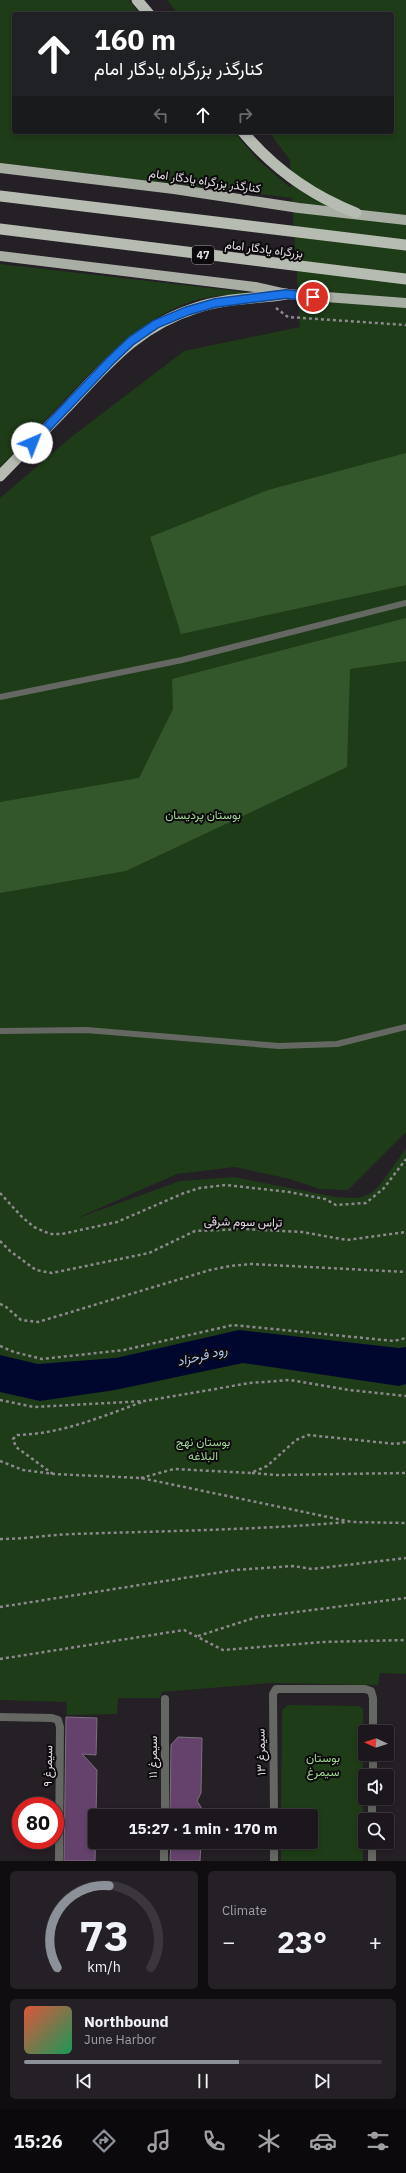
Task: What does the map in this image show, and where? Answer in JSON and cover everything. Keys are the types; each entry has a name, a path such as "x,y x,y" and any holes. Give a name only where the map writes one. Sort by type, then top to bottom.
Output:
{"highway":[{"path":"137,0 147,12"},
{"path":"245,134 260,153 301,186 329,202 356,213"},
{"name":"بزرگراه یادگار امام","path":"0,196 406,244"},
{"name":"بزرگراه یادگار امام","path":"0,229 406,279"},
{"path":"0,476 111,360 131,341 156,324 177,314 215,303 286,294"}],"main road":[{"name":"کنارگذر بزرگراه یادگار امام","path":"0,168 174,189 306,209 356,213 406,220"},
{"path":"0,256 255,287 286,294 406,303"}],"street":[{"name":"سیمرغ ۱۳","path":"274,1809 273,1694 276,1689 357,1689 370,1691 373,1698 373,1725"},
{"name":"سیمرغ ۱۱","path":"165,1699 165,1809"},
{"name":"سیمرغ ۹","path":"0,1717 52,1718 58,1720 60,1727 59,1861"},
{"path":"164,1849 164,1861"},
{"path":"274,1849 274,1861"},
{"path":"372,1849 372,1861"}],"lane":[{"path":"0,697 182,660 406,603"},
{"path":"0,1032 86,1030 279,1046 337,1044 406,1027"}],"path":[{"path":"269,308 277,308 288,317 406,326"},
{"path":"0,1193 34,1228 50,1234 62,1234 117,1222 184,1193 200,1188 226,1185 289,1192 325,1199 336,1205 366,1203 384,1188 406,1159"},
{"name":"تراس سوم شرقی","path":"0,1241 10,1251 36,1270 52,1273 149,1253 195,1231 244,1229 302,1232 347,1240 406,1232"},
{"path":"0,1304 5,1306 21,1320 38,1322 210,1270 251,1264 406,1272"},
{"path":"0,1346 14,1352 42,1359 124,1350 233,1325 394,1341 406,1338"},
{"path":"0,1400 34,1406 145,1401 250,1383 290,1380 349,1390 406,1396"},
{"path":"54,1474 16,1447 13,1439 17,1435 47,1433 100,1418 145,1401"},
{"path":"251,1473 267,1466 296,1440 308,1435 396,1444 406,1442"},
{"path":"0,1461 23,1470 54,1474 141,1478 352,1522"},
{"path":"141,1478 174,1469 277,1475 406,1473"},
{"path":"0,1539 352,1522 406,1523"},
{"path":"0,1607 235,1570 294,1566 312,1569 406,1558"},
{"path":"197,1636 257,1617 406,1598"},
{"path":"0,1659 173,1630 184,1630 224,1650 323,1642 406,1640"}],"green space":[{"name":"بوستان پردیسان","path":"0,0 129,0 138,12 12,12 12,134 236,134 258,160 291,188 290,160 270,134 394,134 394,12 176,12 167,0 406,0 406,1132 348,1190 320,1189 290,1179 235,1167 177,1174 75,1219 180,1181 234,1177 336,1197 358,1198 370,1194 379,1186 406,1148 406,1674 380,1673 378,1685 270,1683 162,1692 160,1698 118,1698 117,1714 67,1715 66,1702 0,1700 0,498 70,438 184,351 300,327 292,198 0,163"},
{"path":"0,264 263,294 228,295 193,301 174,308 140,329 109,354 0,467"},
{"path":"406,453 406,585 181,634 150,537 268,490"},
{"path":"406,618 406,661 350,669 347,767 126,871 0,893 0,802 139,778 173,709 172,679"},
{"name":"بوستان سیمرغ","path":"288,1705 359,1706 363,1709 363,1725 358,1725 358,1761 363,1761 363,1769 358,1769 358,1805 363,1805 363,1813 358,1813 358,1849 363,1849 363,1861 281,1861 281,1849 318,1849 318,1809 281,1809 282,1710"}],"water":[{"name":"رود فرحزاد","path":"239,1330 399,1348 406,1347 406,1384 399,1386 243,1363 115,1390 40,1401 0,1392 0,1355 38,1364 116,1358"}],"building":[{"path":"66,1717 97,1718 96,1755 82,1754 97,1770 96,1809 88,1809 88,1849 95,1849 95,1861 64,1861"},
{"path":"178,1737 202,1738 201,1793 197,1801 201,1809 170,1809 171,1745"},
{"path":"171,1849 201,1849 200,1861 170,1861"}],"route":[{"path":"32,443 111,360 131,341 156,324 177,314 215,303 286,294 313,297"}],"park label":[{"name":"بوستان نهج البلاغه","path":"203,1449"}]}
